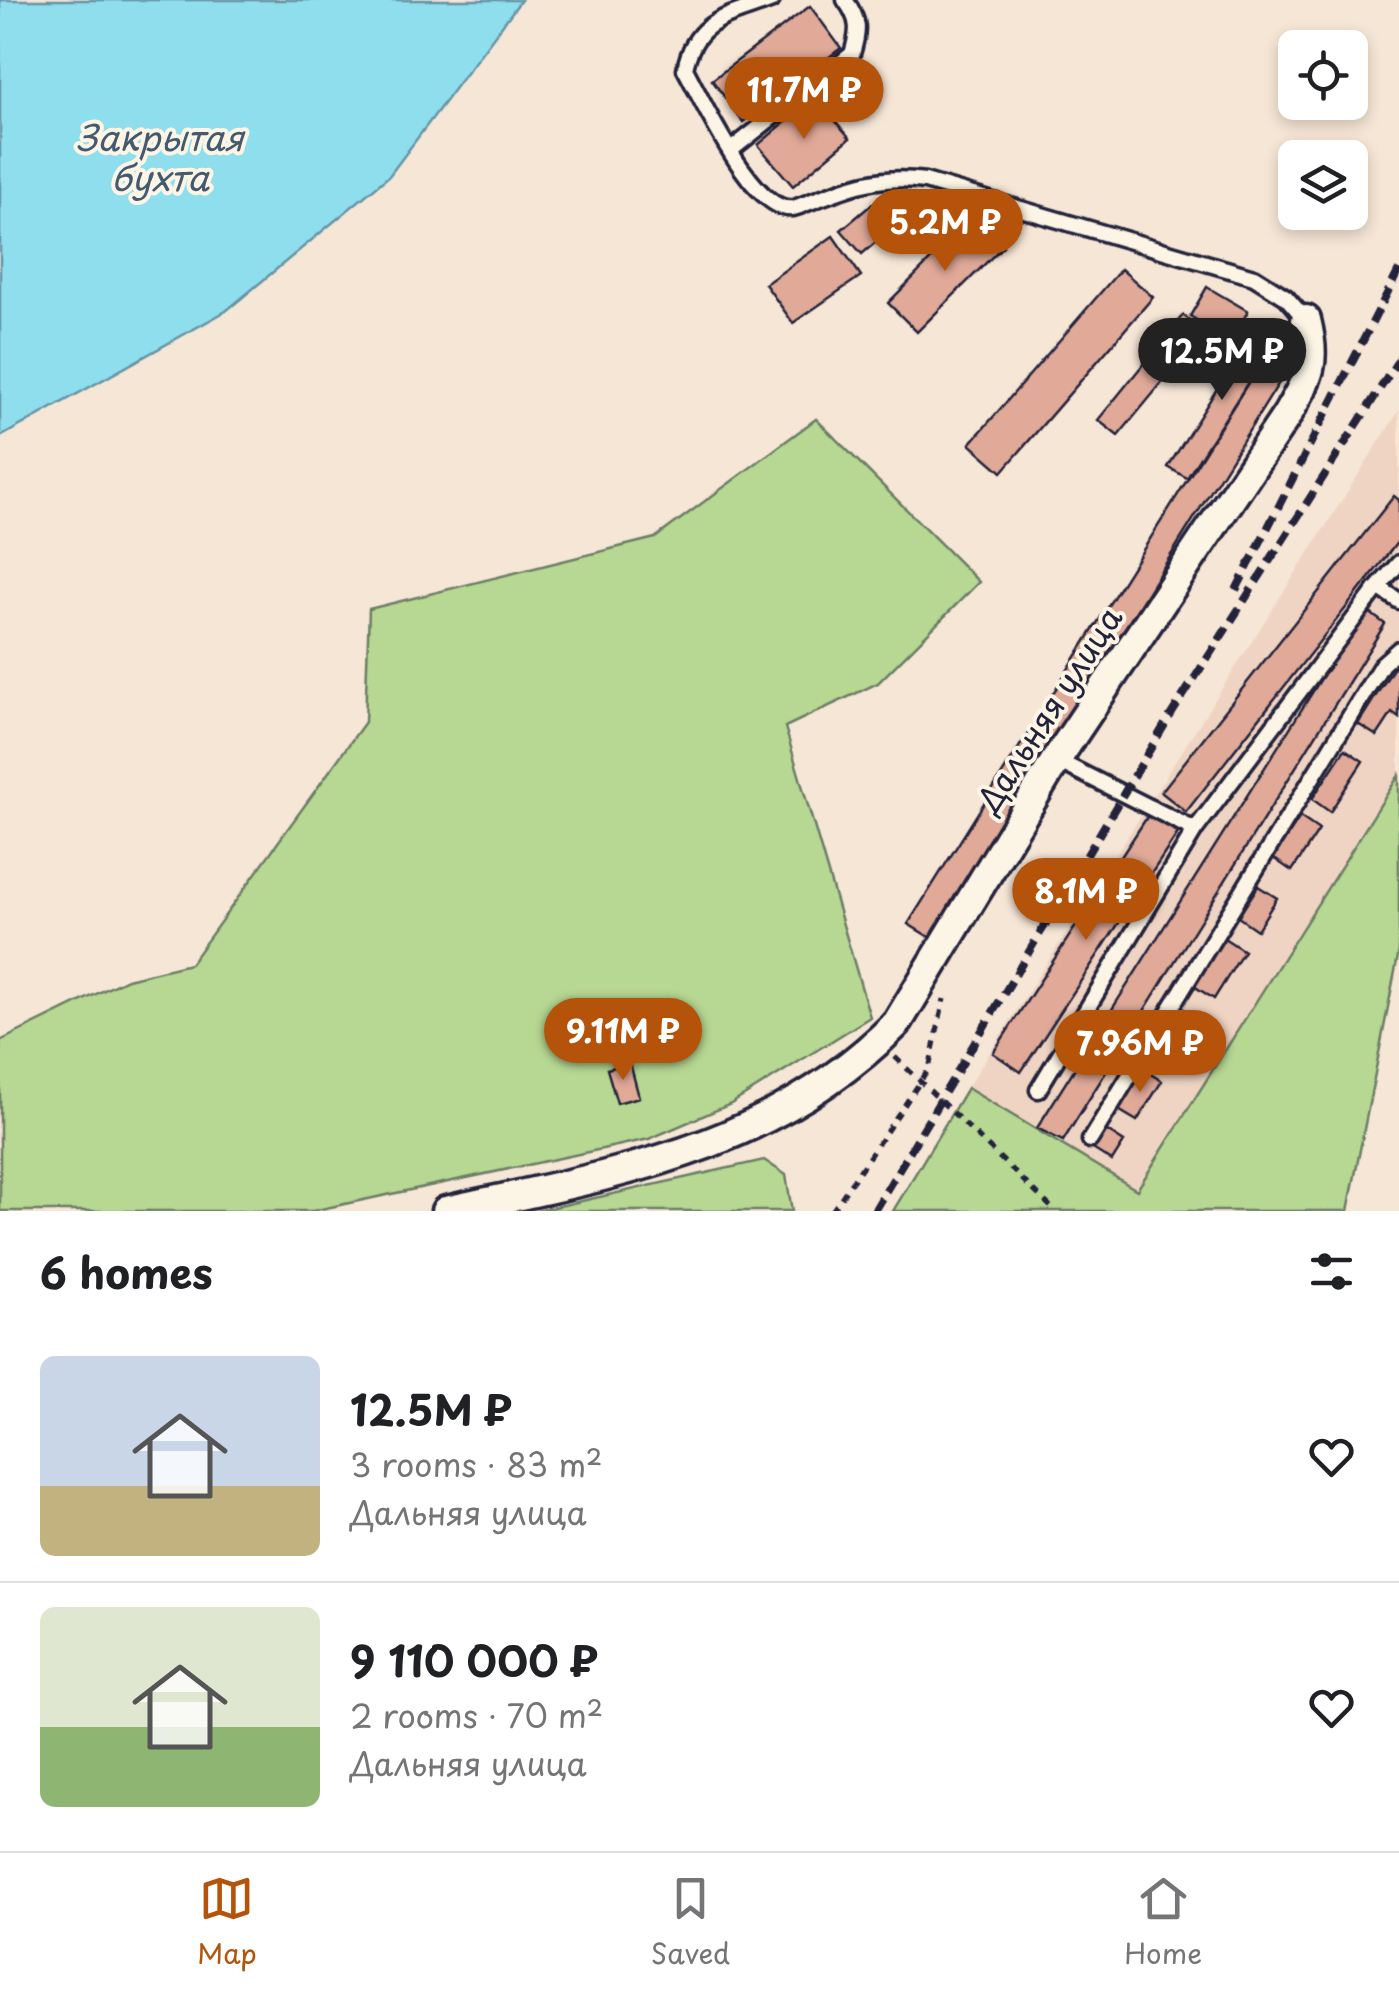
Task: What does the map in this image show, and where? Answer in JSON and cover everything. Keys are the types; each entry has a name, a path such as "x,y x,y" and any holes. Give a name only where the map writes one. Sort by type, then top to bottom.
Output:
{"street":[{"name":"Дальняя улица","path":"446,1211 657,1165 725,1139 824,1082 879,1041 897,1022 1056,760 1310,374 1314,352 1306,320"}],"lane":[{"path":"772,0 704,27 690,45 685,69 757,191 778,207 794,208 883,176 925,181 1254,277 1286,297 1306,320"},
{"path":"731,150 852,54 858,16 845,0"},
{"path":"1038,1090 1196,830 1399,563"},
{"path":"1378,587 1399,601"},
{"path":"1090,1140 1382,664 1399,648"},
{"path":"1056,760 1196,830"}],"path":[{"path":"832,1211 921,1082 935,1054 946,984"},
{"path":"879,1041 1056,1211"}],"shaded area":[{"path":"1399,411 1399,775 1136,1190 967,1088"}],"green space":[{"path":"816,419 979,582 878,683 785,727 870,1017 731,1104 649,1139 312,1211 0,1211 0,1041 127,979 190,964 365,722 369,609 655,538"},
{"path":"1399,775 1399,951 1348,1211 893,1211 967,1088 1137,1190"},
{"path":"764,1160 786,1175 792,1211 537,1211"}],"water":[{"name":"Закрытая бухта","path":"0,0 521,0 389,176 226,311 0,437"}],"building":[{"path":"810,6 841,48 743,122 712,80"},
{"path":"815,97 850,138 793,186 758,145"},
{"path":"883,195 903,219 862,254 841,230"},
{"path":"973,217 1003,246 917,332 888,303"},
{"path":"833,236 861,276 793,323 765,284"},
{"path":"1121,269 1153,297 1002,472 970,444"},
{"path":"1207,287 1248,311 1231,341 1190,316"},
{"path":"1183,315 1204,332 1118,436 1098,420"},
{"path":"1255,328 1275,340 1187,478 1168,467"},
{"path":"1275,340 1297,354 931,938 908,924"},
{"path":"1394,496 1399,500 1399,540 1186,812 1161,792"},
{"path":"1365,609 1385,624 1063,1141 1037,1128"},
{"path":"1399,659 1399,718 1392,713 1377,736 1358,724"},
{"path":"1345,749 1363,761 1330,812 1312,799"},
{"path":"1149,814 1178,833 1021,1072 993,1053"},
{"path":"1300,817 1319,830 1292,871 1273,858"},
{"path":"1258,886 1277,898 1257,930 1238,917"},
{"path":"1224,938 1244,951 1214,999 1194,986"},
{"path":"1181,1007 1200,1019 1173,1060 1154,1047"},
{"path":"630,1063 639,1097 617,1103 607,1069"},
{"path":"1142,1069 1162,1081 1137,1121 1117,1109"},
{"path":"1104,1129 1124,1142 1112,1161 1091,1148"}],"railway":[{"path":"1236,590 1399,270"},
{"path":"874,1211 1167,721 1399,359"}]}
